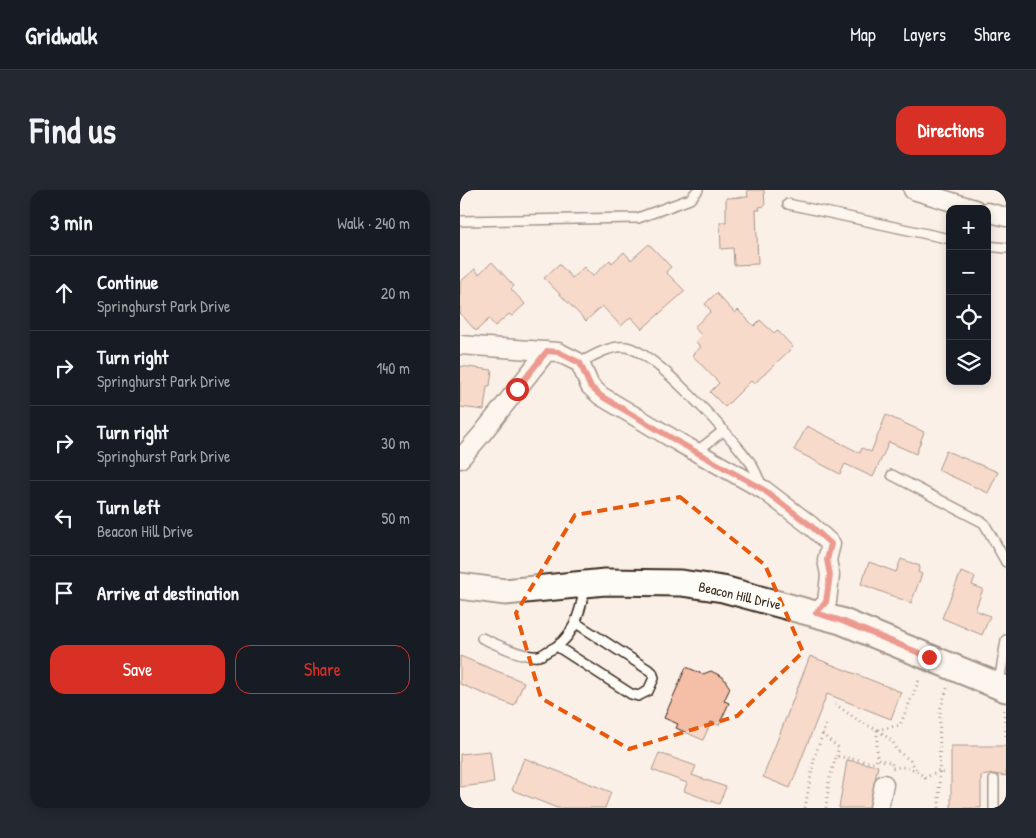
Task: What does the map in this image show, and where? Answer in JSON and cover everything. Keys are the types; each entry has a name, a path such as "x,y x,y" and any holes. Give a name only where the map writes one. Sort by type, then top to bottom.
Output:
{"street":[{"path":"913,190 962,205"},
{"path":"991,213 1006,218"},
{"path":"460,345 558,352 580,363 590,386 601,396 764,490 810,525 831,544 827,560 830,575 826,602 816,613"},
{"path":"460,458 481,435 547,351"},
{"name":"Beacon Hill Drive","path":"460,586 505,592 606,582 681,583 724,588 842,621 1003,695"},
{"path":"879,808 884,784"}],"lane":[{"path":"460,221 638,218 690,199 698,190"},
{"path":"788,204 946,238"},
{"path":"991,246 1006,248"},
{"path":"580,363 601,351 626,347 649,358 694,398 723,431 751,464 764,490"},
{"path":"696,452 723,431"},
{"path":"892,475 984,523 1006,562"},
{"path":"482,638 516,652 538,656 558,647 576,624 581,610 585,584"},
{"path":"558,647 631,694 638,696 648,691 654,678 652,672 576,624"},
{"path":"1003,695 1006,640"},
{"path":"994,780 994,808"}],"path":[{"path":"878,730 900,725 920,678"},
{"path":"938,808 940,710 946,688"},
{"path":"1003,695 1006,740"},
{"path":"835,704 859,722 878,730 893,742 896,750 910,760 925,778 938,771 945,773"},
{"path":"804,808 814,759 826,724"},
{"path":"836,756 875,763 877,759 878,730"},
{"path":"822,734 840,748 829,781 826,808"},
{"path":"877,759 892,763 892,768 903,766 916,769"}],"highlighted area":[{"path":"680,497 765,565 803,652 737,716 629,749 541,698 516,613 575,515"}],"building":[{"path":"747,190 764,190 765,206 759,207 760,210 756,210 758,264 734,265 733,248 721,249 720,222 726,222 726,198 748,197"},
{"path":"649,244 671,267 666,272 685,291 642,329 631,317 621,326 602,306 586,321 544,278 559,264 572,278 584,267 593,276 610,260 612,263 624,252 631,260"},
{"path":"492,262 514,286 511,289 525,304 512,316 509,314 495,326 489,319 476,331 460,313 460,282 475,269 479,274"},
{"path":"716,293 735,313 738,310 754,326 760,320 774,333 777,330 793,347 754,384 751,381 725,407 710,392 719,383 692,355 701,347 695,341 701,335 694,327 711,311 705,304"},
{"path":"460,366 492,370 490,386 487,386 484,410 460,407"},
{"path":"886,415 924,432 916,454 889,442 873,477 845,464 840,474 794,450 807,426 860,453 862,448 871,452"},
{"path":"946,451 998,472 988,493 938,470"},
{"path":"901,559 920,566 918,572 922,574 911,603 861,584 869,562 896,572"},
{"path":"961,572 975,577 972,585 983,589 975,610 990,616 982,635 942,618"},
{"path":"460,656 524,682 514,706 460,684"},
{"path":"810,656 901,692 891,719 827,694 790,788 763,777"},
{"path":"686,667 703,674 711,671 723,677 730,688 724,701 729,703 719,725 711,722 703,740 676,728 678,724 664,718"},
{"path":"951,746 1006,746 1006,776 994,774 981,776 981,808 951,808"},
{"path":"490,751 494,783 460,787 460,754"},
{"path":"659,753 696,766 692,775 726,787 719,804 684,791 687,783 652,770"},
{"path":"524,758 611,792 605,808 557,808 512,790"},
{"path":"847,760 878,766 869,808 839,808"}],"route":[{"path":"517,389 547,351 558,352 580,363 590,386 601,396 764,490 810,525 831,544 827,560 830,575 826,602 816,613 842,621 929,657"}]}
